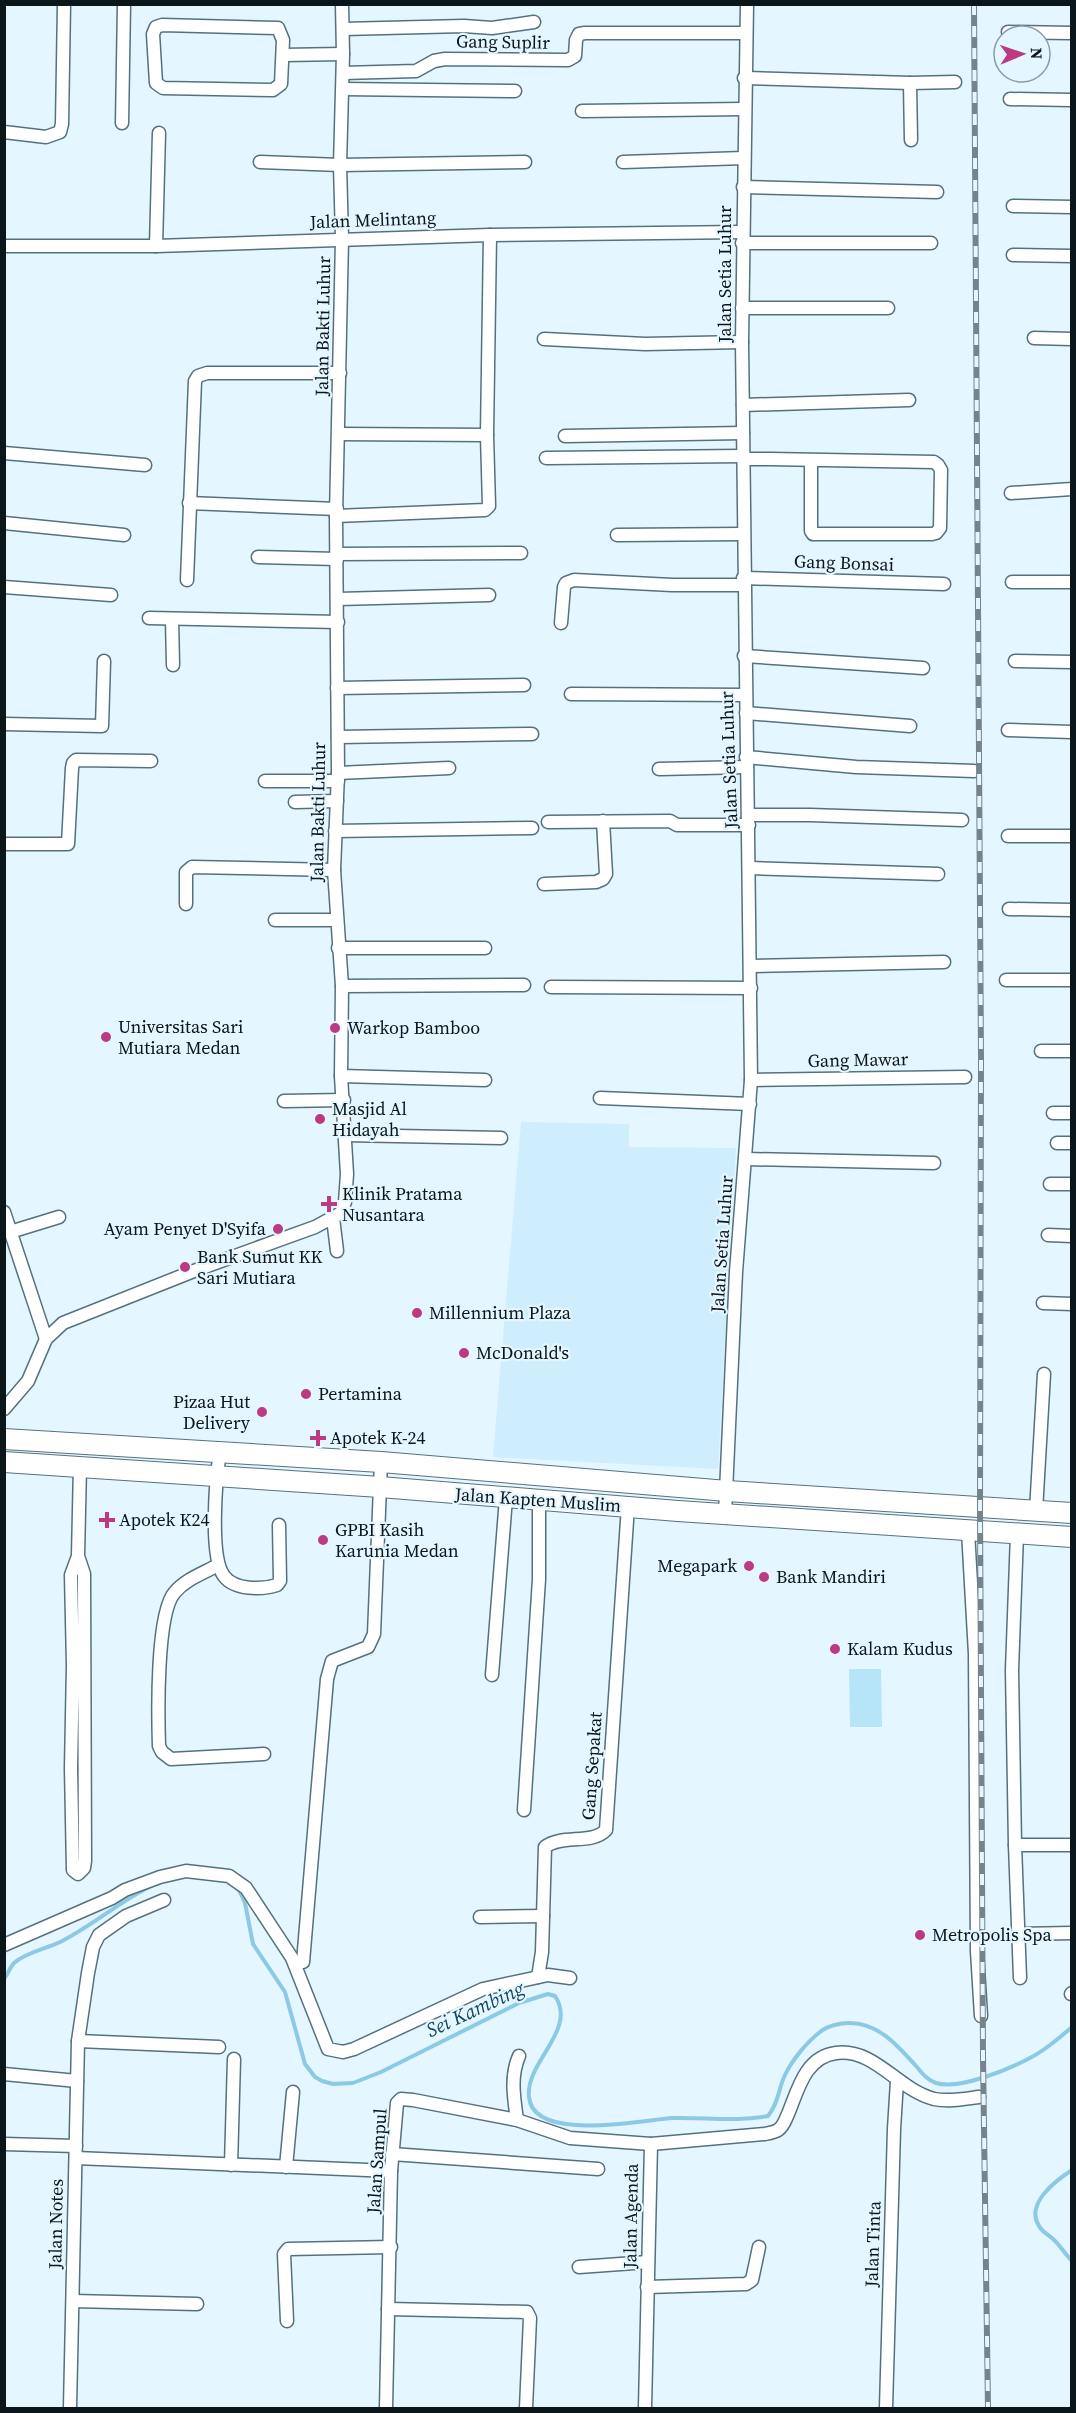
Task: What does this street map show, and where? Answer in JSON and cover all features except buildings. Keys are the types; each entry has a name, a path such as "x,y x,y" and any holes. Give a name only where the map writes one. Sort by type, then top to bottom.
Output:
{"main road":[{"name":"Jalan Kapten Muslim","path":"4,1439 381,1462 727,1491 1071,1513"},
{"name":"Jalan Kapten Muslim","path":"4,1462 216,1475 539,1501 1071,1537"}],"street":[{"path":"4,132 46,137 60,132 64,4"},
{"path":"122,123 124,4"},
{"name":"Jalan Bakti Luhur","path":"333,1218 341,1213 345,1202 347,1174 341,1076 342,986 334,870 338,777 337,512 342,239 340,165 344,54 342,4"},
{"name":"Jalan Setia Luhur","path":"725,1514 736,1272 752,1080 750,868 743,582 742,308 747,4"},
{"path":"343,29 464,26 490,28 534,22"},
{"path":"162,25 272,27 278,28 280,33 283,55 281,84 273,90 163,88 156,83 153,34 156,27 162,25"},
{"name":"Gang Suplir","path":"343,73 416,70 434,61 445,59 568,60 575,56 576,40 579,34 585,33 746,33"},
{"path":"1052,33 1071,33"},
{"path":"283,55 344,54"},
{"path":"744,78 910,83 955,81"},
{"path":"910,83 911,140"},
{"path":"343,89 515,91"},
{"path":"1010,99 1071,100"},
{"path":"582,111 744,109"},
{"path":"156,246 159,133"},
{"path":"623,162 744,158"},
{"path":"260,162 340,165 525,162"},
{"path":"743,187 937,192"},
{"path":"1012,206 1071,207"},
{"path":"189,503 337,512 487,509 490,502 487,435 490,235"},
{"name":"Jalan Melintang","path":"4,246 156,246 490,235 931,243"},
{"path":"1013,255 1071,256"},
{"path":"742,308 888,308"},
{"path":"1034,338 1071,339"},
{"path":"544,339 645,344 742,342"},
{"path":"187,580 195,381 198,376 207,373 340,372"},
{"path":"743,405 909,400"},
{"path":"566,436 743,433"},
{"path":"339,434 487,435"},
{"path":"4,453 145,465"},
{"path":"546,458 743,458 936,463 941,470 940,528 932,534 813,534 811,531 811,460"},
{"path":"1011,493 1071,489"},
{"path":"4,523 124,535"},
{"path":"617,535 743,534"},
{"path":"258,557 521,554"},
{"name":"Gang Bonsai","path":"561,622 564,587 566,583 574,580 672,585 743,582 944,584"},
{"path":"1012,582 1071,582"},
{"path":"4,587 111,595"},
{"path":"338,599 489,596"},
{"path":"149,618 338,622"},
{"path":"172,619 173,665"},
{"path":"744,656 922,668"},
{"path":"4,724 102,726 104,661"},
{"path":"1015,661 1071,662"},
{"path":"337,688 524,685"},
{"path":"571,694 745,695"},
{"path":"746,713 910,726"},
{"path":"1008,730 1071,732"},
{"path":"338,737 532,734"},
{"path":"4,844 68,844 72,768 76,760 150,761"},
{"path":"659,769 746,762 974,771"},
{"path":"265,781 449,768"},
{"path":"295,802 336,801"},
{"path":"548,822 670,821 677,825 810,815 963,820"},
{"path":"544,884 596,882 603,879 606,874 603,821"},
{"path":"335,831 532,828"},
{"path":"1008,836 1071,837"},
{"path":"186,904 186,872 192,867 334,870"},
{"path":"750,868 938,874"},
{"path":"1009,909 1071,910"},
{"path":"275,920 336,921"},
{"path":"338,948 485,948"},
{"path":"751,966 944,962"},
{"path":"1006,980 1071,980"},
{"path":"342,986 524,985"},
{"path":"551,987 751,988"},
{"path":"1041,1051 1071,1050"},
{"path":"341,1076 485,1080"},
{"name":"Gang Mawar","path":"752,1080 965,1077"},
{"path":"600,1098 750,1104"},
{"path":"284,1101 344,1100"},
{"path":"1053,1113 1071,1113"},
{"path":"345,1135 501,1138"},
{"path":"1056,1143 1071,1143"},
{"path":"746,1159 934,1163"},
{"path":"1050,1184 1071,1184"},
{"path":"4,1212 46,1339"},
{"path":"10,1232 59,1217"},
{"path":"4,1409 28,1381 46,1339 63,1323 73,1318 333,1218 337,1251"},
{"path":"1048,1235 1071,1236"},
{"path":"1043,1303 1071,1305"},
{"path":"1036,1510 1044,1374"},
{"path":"220,1452 216,1475 218,1565 225,1578 239,1586 277,1585 280,1581 279,1525"},
{"path":"303,1962 327,1679 332,1661 368,1647 374,1634 381,1462"},
{"path":"78,1556 71,1575 73,1665 70,1768 73,1870 78,1874 84,1868 85,1861 86,1767 84,1575 78,1556 80,1466"},
{"path":"492,1675 506,1498"},
{"path":"524,1810 539,1579 539,1501"},
{"name":"Gang Sepakat","path":"538,1977 542,1952 545,1847 562,1841 597,1836 606,1830 628,1506"},
{"path":"968,1531 975,1654 977,1951 981,2016"},
{"path":"1017,1534 1012,1670 1020,1845 1018,1934 1020,1978"},
{"path":"218,1565 183,1585 174,1593 167,1605 157,1690 159,1746 165,1756 171,1760 264,1754"},
{"path":"73,1665 86,1666"},
{"path":"70,1768 86,1767"},
{"path":"1020,1845 1071,1845"},
{"path":"4,1945 112,1898 125,1890 160,1877 186,1871 229,1876 246,1888 292,1958 318,2029 328,2049 335,2052 354,2049 483,1989 538,1977 562,1975 570,1978"},
{"name":"Jalan Notes","path":"70,2409 78,2041 93,1947 99,1935 126,1916 164,1900"},
{"path":"480,1917 543,1916"},
{"path":"1018,1934 1071,1933"},
{"path":"78,2041 219,2047"},
{"name":"Jalan Agenda","path":"645,2409 651,2144 775,2132 784,2124 809,2067 819,2058 835,2053 854,2053 865,2058 897,2081"},
{"path":"519,2056 514,2067 513,2086 517,2120 570,2138 651,2144"},
{"path":"231,2165 234,2060"},
{"path":"4,2074 77,2081"},
{"path":"897,2081 932,2098 954,2101 979,2097"},
{"name":"Jalan Tinta","path":"886,2409 897,2081"},
{"path":"286,2167 293,2092"},
{"name":"Jalan Sampul","path":"386,2409 391,2171 397,2103 401,2099 517,2120"},
{"path":"4,2144 231,2165 391,2171"},
{"path":"392,2154 598,2169"},
{"path":"287,2321 285,2254 288,2249 391,2247"},
{"path":"647,2287 746,2284 752,2280 759,2247"},
{"path":"579,2266 648,2262"},
{"path":"73,2301 197,2304"},
{"path":"388,2309 527,2312 530,2318 526,2409"}],"shaded area":[{"path":"521,1122 629,1124 629,1147 736,1148 718,1469 493,1457"},
{"path":"849,1669 881,1669 882,1727 850,1727"}],"waterway":[{"name":"Sei Kambing","path":"4,1979 20,1959 64,1940 151,1886"},
{"name":"Sei Kambing","path":"238,1888 245,1903 253,1944 285,1992 305,2064 315,2077 333,2084 353,2083 381,2072 519,2003 548,1994 555,1996 560,2009 560,2021 556,2034 535,2071 530,2084 529,2097 535,2111 549,2120 568,2124 591,2126 672,2118 732,2119 768,2116 785,2075 796,2057 820,2032 838,2024 860,2024 878,2031 894,2043 927,2078 936,2083 946,2084 983,2078 1019,2063 1045,2049 1072,2027"},
{"name":"Sei Kambing","path":"1072,2170 1050,2187 1036,2210 1039,2226 1056,2241 1072,2261"}],"railway":[{"path":"974,4 981,1058 980,1508 983,2057 988,2408"}],"place":[{"name":"Warkop Bamboo","path":"335,1028"},
{"name":"Universitas Sari Mutiara Medan","path":"106,1037"},
{"name":"Masjid Al Hidayah","path":"320,1119"},
{"name":"Klinik Pratama Nusantara","path":"329,1204"},
{"name":"Ayam Penyet D'Syifa","path":"278,1229"},
{"name":"Bank Sumut KK Sari Mutiara","path":"185,1267"},
{"name":"Millennium Plaza","path":"417,1313"},
{"name":"McDonald's","path":"464,1353"},
{"name":"Pertamina","path":"306,1394"},
{"name":"Pizaa Hut Delivery","path":"262,1412"},
{"name":"Apotek K-24","path":"318,1438"},
{"name":"Apotek K24","path":"107,1520"},
{"name":"GPBI Kasih Karunia Medan","path":"323,1540"},
{"name":"Megapark","path":"749,1566"},
{"name":"Bank Mandiri","path":"764,1577"},
{"name":"Kalam Kudus","path":"835,1649"},
{"name":"Metropolis Spa","path":"920,1935"}]}
